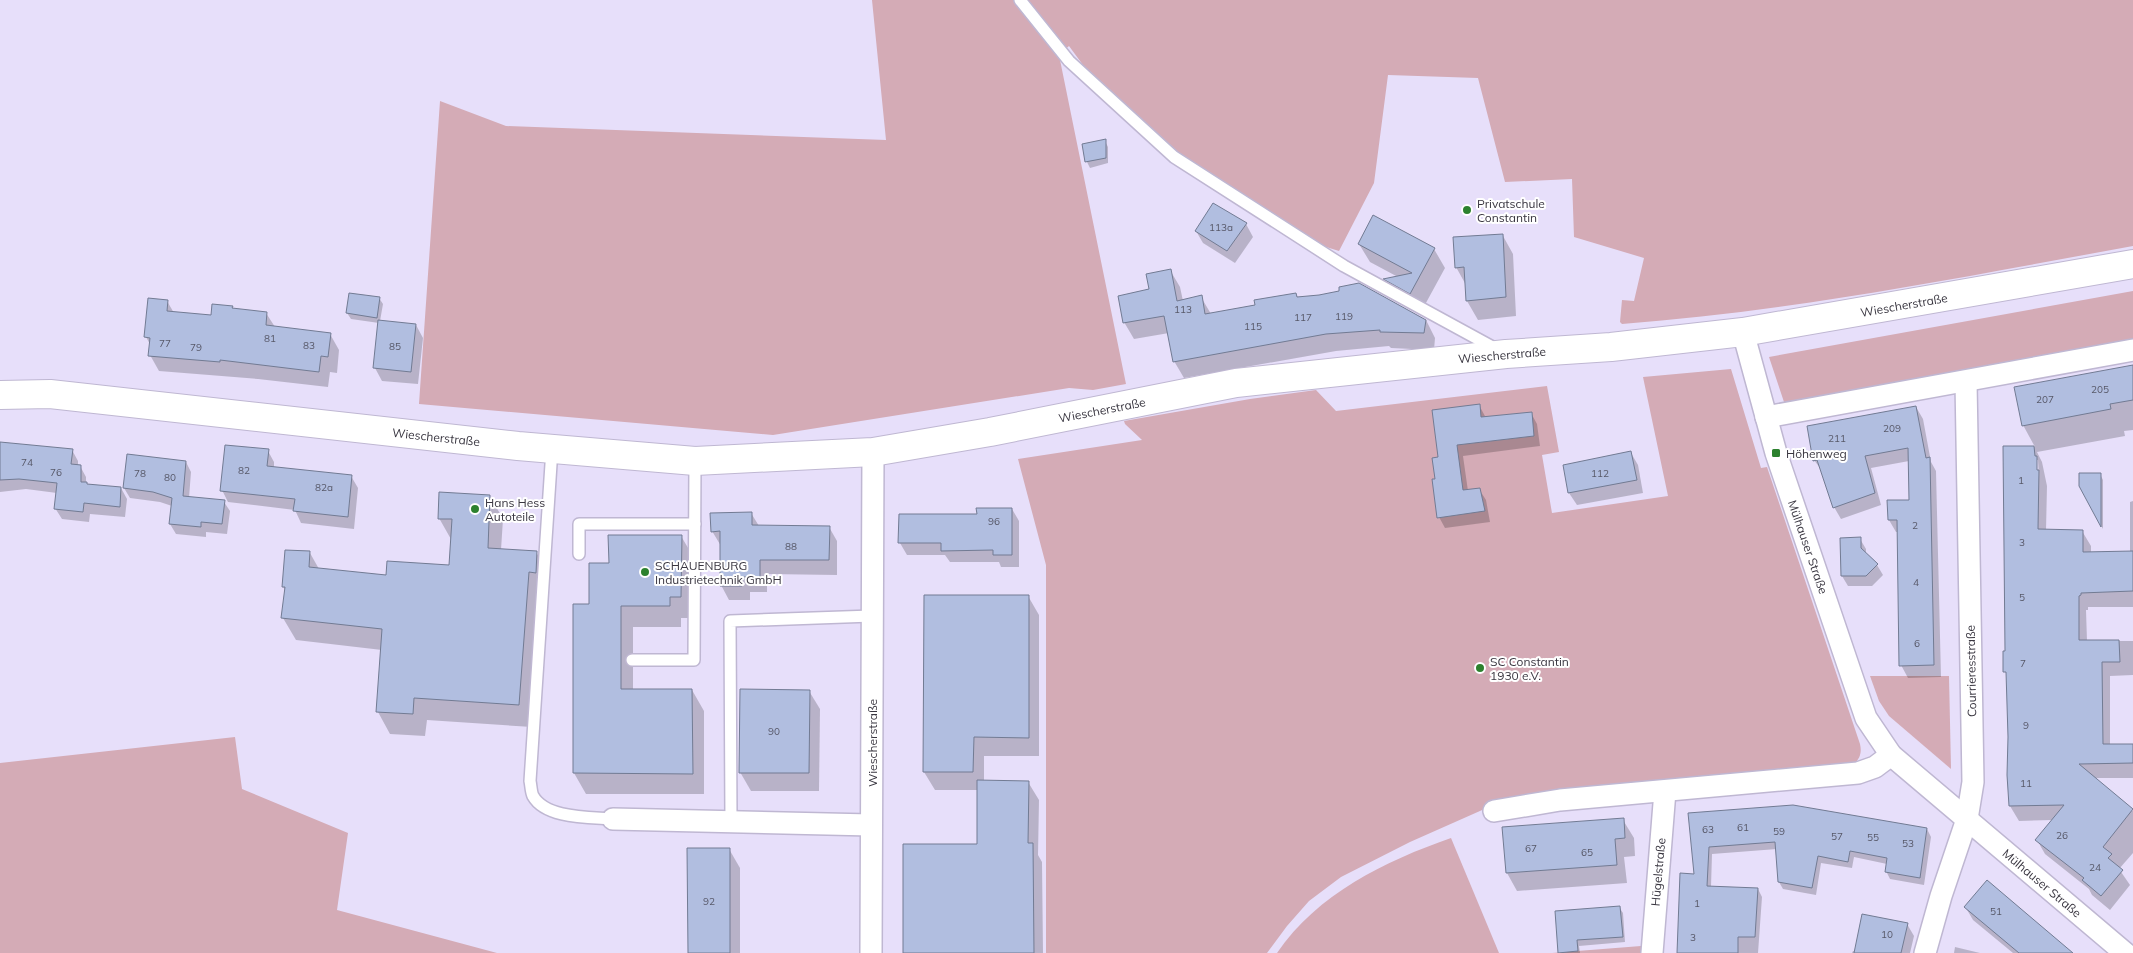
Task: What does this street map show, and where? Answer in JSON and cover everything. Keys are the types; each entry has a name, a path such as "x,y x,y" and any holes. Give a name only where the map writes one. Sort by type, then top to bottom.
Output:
{"main road":[{"name":"Wiescherstraße","path":"0,396 50,394 552,449 695,461 873,452 990,432 1236,384 1506,354 1610,347 1743,332 2133,264"}],"street":[{"name":"Mülhauser Straße","path":"1743,332 1782,471 1866,718 1891,755 2125,953"},
{"path":"1766,417 2133,350"},
{"name":"Courrieresstraße","path":"1926,953 1941,896 1967,819 1973,782 1966,382"},
{"name":"Wiescherstraße","path":"871,953 873,452"},
{"path":"1494,811 1560,800 1858,773 1875,767 1891,755"},
{"name":"Hügelstraße","path":"1652,953 1665,791"},
{"path":"613,819 871,825"}],"lane":[{"path":"1020,0 1069,61 1174,157 1344,266 1506,354"},
{"path":"552,449 530,781 533,796 546,809 565,815 613,819"},
{"path":"632,660 694,660 695,461"},
{"path":"579,554 579,524 695,524"},
{"path":"731,822 730,621 872,616"}],"shaded area":[{"path":"872,0 2133,0 2133,246 1815,302 1751,311 1622,324 1620,322 1622,300 1634,301 1644,258 1574,237 1572,179 1505,182 1478,78 1388,75 1374,183 1339,251 1323,246 1177,152 1083,65 1069,46 1059,55 1126,384 1093,390 1069,388 773,435 419,404 440,101 506,126 886,140"},
{"path":"2133,291 2133,341 1785,405 1769,357"},
{"path":"1731,369 1761,468 1767,467 1860,744 1860,756 1853,765 1742,777 1540,792 1507,799 1410,842 1341,877 1309,901 1267,953 1046,953 1046,565 1018,459 1142,440 1124,421 1250,399 1316,390 1336,411 1547,386 1559,452 1542,455 1552,513 1668,496 1643,377"},
{"path":"1870,676 1949,676 1951,769 1889,716 1879,701"},
{"path":"235,737 242,789 348,833 337,910 497,953 0,953 0,763"},
{"path":"1451,838 1499,953 1277,953 1293,932 1312,913 1354,882 1402,857"},
{"path":"1641,946 1643,953 1552,953"}],"building":[{"path":"1106,139 1106,158 1085,162 1082,144"},
{"path":"1213,203 1247,223 1227,251 1195,231"},
{"path":"1373,215 1435,248 1410,294 1383,279 1412,273 1358,244"},
{"path":"1503,234 1506,297 1466,301 1464,267 1455,268 1453,237"},
{"path":"1171,269 1177,301 1202,295 1205,314 1255,305 1254,300 1296,293 1297,297 1319,295 1339,291 1339,287 1359,283 1426,320 1424,333 1380,332 1380,330 1326,334 1173,362 1164,316 1123,323 1118,296 1149,289 1146,274"},
{"path":"349,293 380,297 377,318 346,313"},
{"path":"148,298 168,300 167,311 211,315 212,304 267,312 266,325 331,333 328,357 321,356 319,372 220,360 220,362 148,356 150,338 144,337"},
{"path":"378,320 416,324 411,372 373,368"},
{"path":"2133,365 2133,400 2110,404 2111,409 2022,426 2014,387"},
{"path":"1480,404 1481,417 1532,412 1534,436 1457,445 1463,490 1480,488 1485,511 1437,518 1432,479 1435,479 1432,458 1438,457 1432,410"},
{"path":"1916,406 1926,458 1930,457 1934,665 1899,666 1897,520 1888,520 1887,500 1909,500 1908,448 1865,456 1875,493 1833,508 1817,460 1813,461 1807,426"},
{"path":"0,442 73,449 71,464 81,465 81,482 121,487 120,507 84,503 83,512 54,509 57,483 19,479 0,480"},
{"path":"225,445 269,449 267,466 352,475 348,517 293,511 295,499 220,491"},
{"path":"2003,446 2034,446 2035,456 2037,456 2037,470 2039,470 2038,529 2083,530 2083,552 2133,551 2133,591 2081,593 2079,596 2079,640 2119,640 2120,662 2102,662 2103,744 2133,744 2133,763 2079,764 2133,809 2103,847 2112,854 2108,858 2123,870 2101,896 2082,880 2084,878 2035,840 2064,805 2009,806 2006,672 2003,672 2003,651 2005,651"},
{"path":"1631,451 1637,480 1568,493 1563,465"},
{"path":"127,454 186,461 183,496 225,500 222,524 201,522 201,527 169,524 172,498 153,492 123,488"},
{"path":"2079,473 2101,473 2101,527 2079,486"},
{"path":"439,492 490,495 488,548 537,551 536,573 529,572 519,705 414,698 413,714 376,712 382,629 281,618 285,587 282,587 285,550 310,551 309,567 386,575 387,561 449,565 452,519 438,519"},
{"path":"976,508 1012,508 1012,555 993,555 993,550 941,551 941,543 898,543 899,514 977,514"},
{"path":"752,512 752,525 830,526 829,560 760,560 760,577 742,577 742,586 720,586 720,531 711,532 710,513"},
{"path":"608,535 682,535 681,597 670,597 670,606 621,606 621,689 692,689 693,774 573,773 573,604 589,604 589,563 609,563"},
{"path":"1861,537 1861,548 1878,564 1866,576 1841,576 1840,538"},
{"path":"924,595 1029,595 1029,738 974,737 973,772 923,772"},
{"path":"740,689 810,690 809,773 739,773"},
{"path":"977,780 1029,781 1028,843 1033,843 1034,953 903,953 903,844 977,844"},
{"path":"1793,805 1927,828 1920,878 1885,872 1887,858 1850,851 1848,862 1818,856 1812,888 1778,882 1775,842 1709,847 1707,886 1758,888 1755,937 1738,937 1738,953 1677,953 1680,873 1694,874 1688,813"},
{"path":"1624,818 1625,838 1615,839 1617,865 1506,873 1502,827"},
{"path":"687,848 730,848 730,953 688,953"},
{"path":"1987,880 2073,953 2019,953 1964,907"},
{"path":"1620,906 1623,937 1577,940 1578,951 1558,953 1555,911"},
{"path":"1862,914 1908,923 1901,953 1854,953"}],"place":[{"name":"Privatschule Constantin","path":"1467,210"},
{"name":"Höhenweg","path":"1776,453"},
{"name":"Hans Hess Autoteile","path":"475,509"},
{"name":"SCHAUENBURG Industrietechnik GmbH","path":"645,572"},
{"name":"SC Constantin 1930 e.V.","path":"1480,668"}]}
